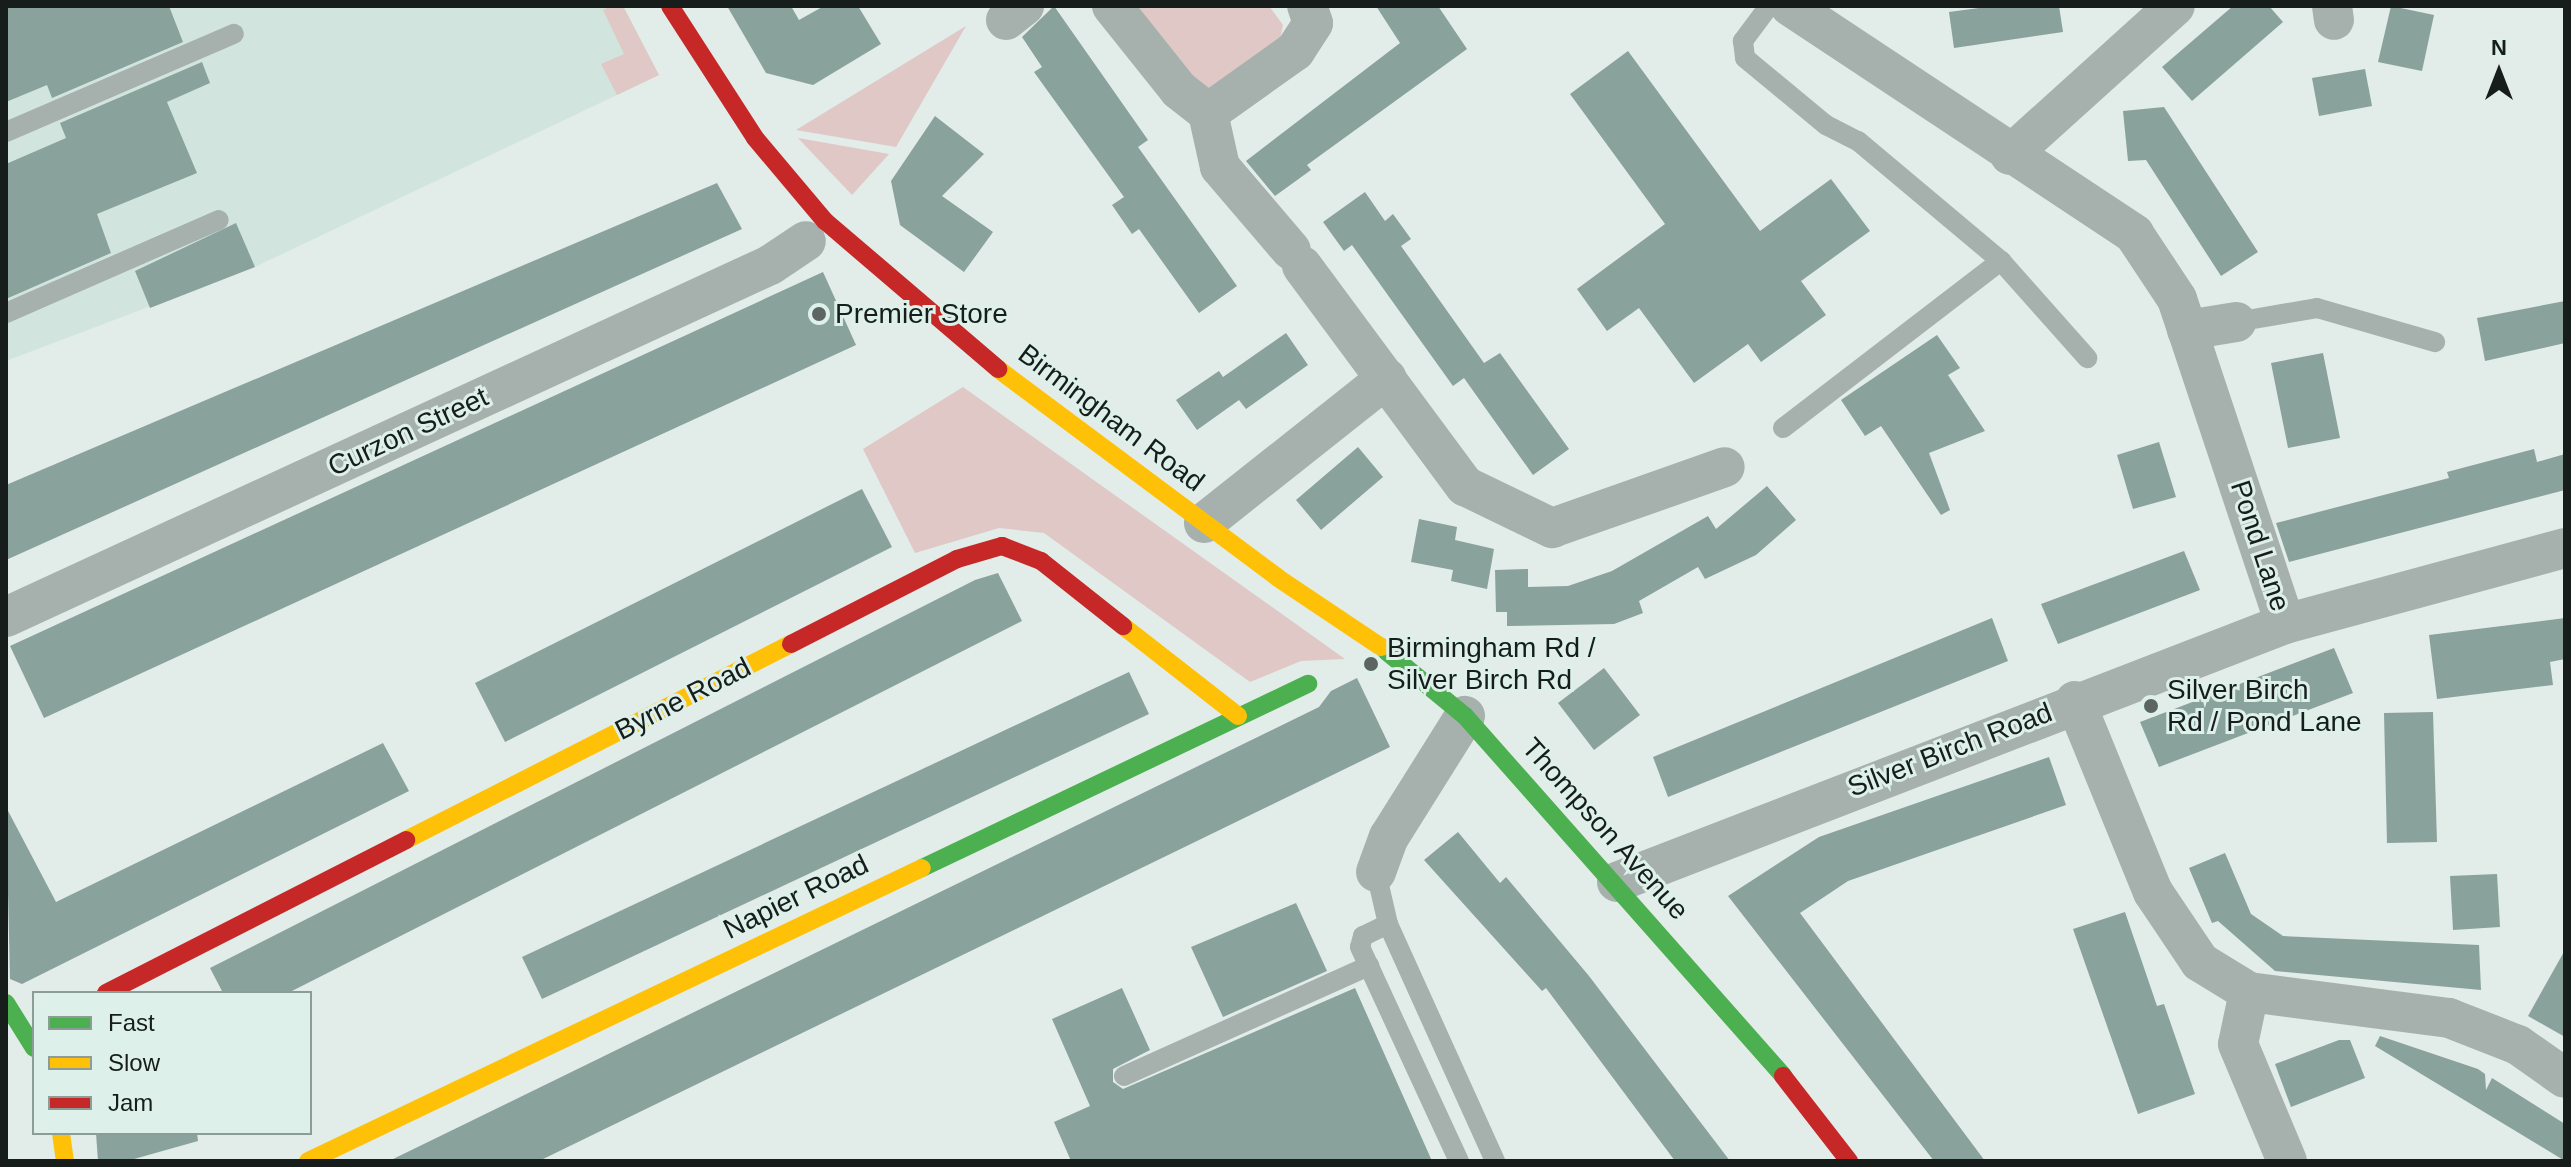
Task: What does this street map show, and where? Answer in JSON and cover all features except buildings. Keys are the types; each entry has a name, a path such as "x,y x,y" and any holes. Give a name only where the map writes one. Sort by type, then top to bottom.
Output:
{"main road":[{"name":"Birmingham Road","path":"670,6 755,138 825,221 994,366 1278,578"},
{"name":"Byrne Road","path":"110,991 957,559 1002,546 1041,561 1238,716"},
{"name":"Thompson Avenue","path":"1278,578 1394,656 1465,716 1617,882 1809,1106 1849,1161"},
{"name":"Napier Road","path":"308,1161 1308,684"},
{"path":"61,1135 65,1161"}],"street":[{"path":"1112,6 1179,90 1208,113 1220,167 1296,258 1465,486 1552,528 1725,467"},
{"path":"1208,113 1295,51 1313,23 1307,6"},
{"name":"Pond Lane","path":"1790,6 2010,155 2134,234 2163,272 2187,330 2285,624 2565,548"},
{"path":"2010,155 2175,6"},
{"name":"Curzon Street","path":"6,617 770,265 806,241"},
{"path":"2187,330 2236,322"},
{"path":"1204,523 1387,378"},
{"name":"Silver Birch Road","path":"1617,882 2075,701 2285,624"},
{"path":"2075,701 2169,923 2200,962 2249,992 2449,1018 2518,1045 2564,1074"},
{"path":"1376,872 1389,837 1465,716"},
{"path":"2249,992 2238,1044 2287,1161"}],"lane":[{"path":"1769,6 1743,41 1745,58 1826,125 1858,141 2001,261 2087,358"},
{"path":"6,132 234,34"},
{"path":"6,313 219,220"},
{"path":"1783,428 2001,261"},
{"path":"2236,322 2317,308 2435,342"},
{"path":"1376,872 1388,924 1493,1160"},
{"path":"1388,924 1360,941 1459,1161"},
{"path":"1124,1076 1369,966"},
{"path":"1404,1043 1436,1029"}],"shaded area":[{"path":"6,6 623,6 659,75 259,265 6,361"},
{"path":"623,6 659,75 617,95 601,64 624,54 603,10"},
{"path":"1132,6 1269,6 1283,25 1280,39 1210,93 1195,90"},
{"path":"966,26 896,147 796,130"},
{"path":"798,138 889,154 852,195"},
{"path":"963,387 1345,659 1301,661 1250,682 1044,533 999,528 915,553 863,449"}],"traffic: fast":[{"path":"1381,647 1465,716 1783,1076"},
{"path":"922,868 1308,684"},
{"path":"6,1003 32,1045"}],"traffic: slow":[{"path":"998,369 1278,578 1381,647"},
{"path":"1123,626 1238,716"},
{"path":"406,840 791,644"},
{"path":"308,1161 922,868"},
{"path":"61,1135 65,1161"}],"traffic: jam":[{"path":"670,6 755,138 825,221 998,369"},
{"path":"791,644 957,559 1002,546 1041,561 1123,626"},
{"path":"110,991 406,840"},
{"path":"1783,1076 1849,1161"}],"place":[{"name":"Premier Store","path":"819,314"},
{"name":"Birmingham Rd / Silver Birch Rd","path":"1371,664"},
{"name":"Silver Birch Rd / Pond Lane","path":"2151,706"}]}
